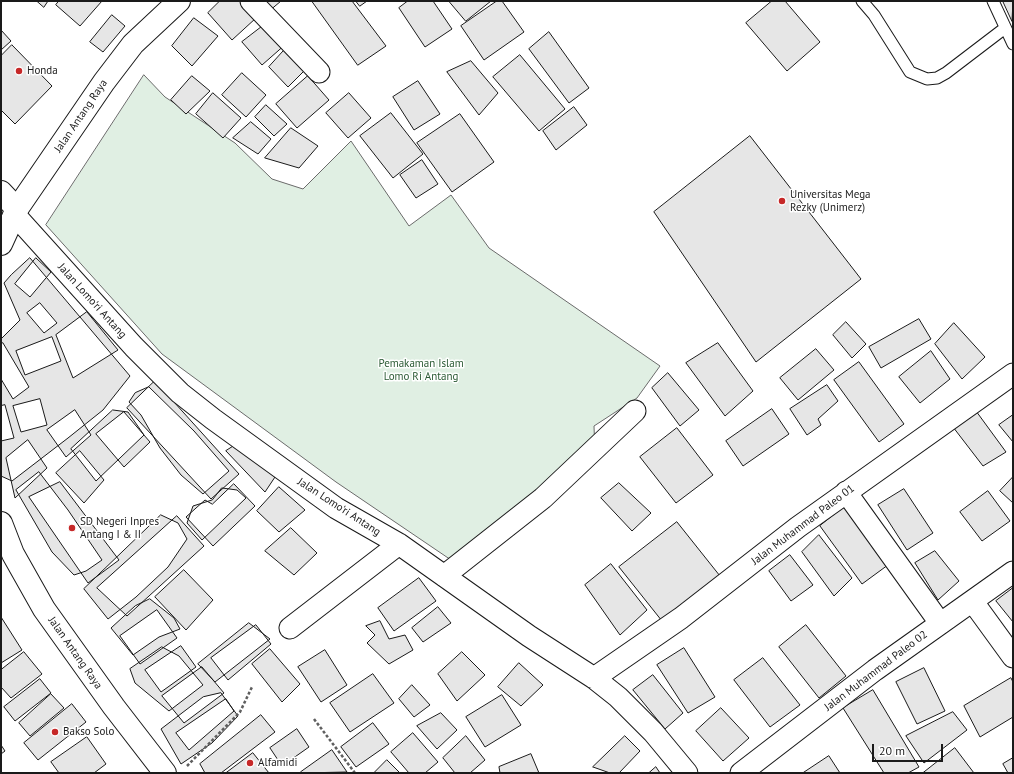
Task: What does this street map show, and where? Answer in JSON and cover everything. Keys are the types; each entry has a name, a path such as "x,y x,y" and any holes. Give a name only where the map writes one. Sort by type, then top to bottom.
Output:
{"main road":[{"name":"Jalan Antang Raya","path":"1,244 15,212 104,82 133,44 179,1"},
{"path":"1,192 15,212"},
{"name":"Jalan Antang Raya","path":"1,524 13,554 44,609 114,707 175,770"}],"street":[{"path":"251,1 319,72"},
{"name":"Jalan Lomo'ri Antang","path":"15,212 134,347 180,393 245,443 336,508 399,544 529,636 594,678 618,697 653,732 687,773"},
{"name":"Jalan Muhammad Paleo 01","path":"594,678 681,618 846,492 1013,374"},
{"path":"444,576 543,498 635,411"},
{"path":"846,492 940,623"},
{"path":"290,628 399,544"},
{"name":"Jalan Muhammad Paleo 02","path":"741,773 875,670 940,623 973,602 1013,572"},
{"path":"973,602 1013,657"}],"lane":[{"path":"862,1 874,15 910,72 927,80 937,78 946,73 1005,28"},
{"path":"993,1 1013,44"}],"path":[{"path":"175,770 240,712 252,687"},
{"path":"314,719 355,773"}],"green space":[{"name":"Pemakaman Islam Lomo Ri Antang","path":"144,75 165,97 235,143 272,179 303,189 351,141 409,226 451,195 489,248 660,366 637,398 594,426 595,454 457,564 336,482 162,354 46,225"}],"building":[{"path":"37,1 48,1 44,7"},
{"path":"59,1 102,1 80,26 56,5"},
{"path":"220,1 239,1 256,18 232,40 208,13"},
{"path":"258,1 281,1 268,12"},
{"path":"312,1 352,1 386,46 358,65"},
{"path":"356,1 367,1 360,6"},
{"path":"408,1 433,1 452,29 425,47 399,8"},
{"path":"449,1 491,1 466,21"},
{"path":"497,1 502,1 524,32 484,60 461,26"},
{"path":"772,1 785,1 820,42 787,71 746,23"},
{"path":"1003,1 1013,1 1012,21"},
{"path":"112,15 125,26 103,52 90,42"},
{"path":"194,18 218,36 192,66 172,46"},
{"path":"268,22 287,43 262,65 242,42"},
{"path":"1,30 11,41 1,50"},
{"path":"549,32 589,88 569,103 529,49"},
{"name":"Honda","path":"12,45 52,86 15,124 1,110 1,56"},
{"path":"289,45 309,66 288,87 269,67"},
{"path":"520,55 565,109 539,131 493,77"},
{"path":"471,61 498,93 479,115 447,72"},
{"path":"242,73 266,95 246,117 222,95"},
{"path":"192,76 210,91 186,114 171,100"},
{"path":"308,76 329,100 297,128 276,104"},
{"path":"418,81 440,114 414,130 393,97"},
{"path":"213,93 241,118 223,138 196,114"},
{"path":"349,93 371,118 348,138 326,113"},
{"path":"266,105 287,124 274,136 255,117"},
{"path":"574,107 587,125 556,150 543,131"},
{"path":"391,113 423,154 393,178 360,136"},
{"path":"460,114 494,162 452,192 417,143"},
{"path":"251,122 271,139 258,154 233,138"},
{"path":"291,128 318,146 299,168 265,158"},
{"path":"750,136 861,279 756,362 654,212"},
{"path":"422,160 438,184 416,198 400,175"},
{"path":"30,258 130,376 103,410 12,481 1,476 1,339 20,320 4,283"},
{"path":"36,258 51,272 30,297 15,284"},
{"path":"40,303 57,323 44,333 27,313"},
{"path":"87,312 118,350 73,378 56,335"},
{"path":"919,319 931,339 881,368 869,347"},
{"path":"846,322 866,344 852,358 833,335"},
{"path":"954,323 985,357 962,379 935,344"},
{"path":"52,337 61,361 25,375 16,351"},
{"path":"3,343 29,387 13,399 1,379 1,344"},
{"path":"718,343 753,391 725,416 686,363"},
{"path":"816,349 834,370 798,400 780,378"},
{"path":"931,351 950,379 920,403 899,377"},
{"path":"859,362 904,424 879,442 834,380"},
{"path":"668,373 699,410 680,426 652,388"},
{"path":"155,381 239,474 211,499 127,408"},
{"path":"827,385 838,401 818,419 821,425 807,435 790,409"},
{"path":"149,387 194,431 229,471 203,494 181,475 160,448 141,415 129,402 135,393"},
{"path":"40,399 47,425 21,432 13,406"},
{"path":"5,405 14,438 1,441 1,406"},
{"path":"772,409 789,434 743,466 726,441"},
{"path":"75,410 91,435 66,457 47,430"},
{"path":"113,410 128,412 144,435 96,481 71,449"},
{"path":"976,411 1006,452 983,466 953,427"},
{"path":"124,412 150,442 124,467 96,434"},
{"path":"1013,415 1013,442 999,425"},
{"path":"677,428 713,475 676,503 640,457"},
{"path":"28,440 47,468 15,498 6,458"},
{"path":"237,444 275,477 265,492 226,451"},
{"path":"80,451 104,480 84,503 56,473"},
{"name":"SD Negeri Inpres Antang I & II","path":"39,472 68,510 102,560 86,571 74,575 52,552 16,490"},
{"path":"1013,477 1013,503 1000,491"},
{"name":"SD Negeri Inpres Antang I & II","path":"60,482 119,560 88,583 29,497"},
{"path":"619,483 651,513 632,531 601,498"},
{"path":"234,484 255,506 213,546 186,517 205,500 212,504"},
{"path":"279,487 305,510 279,532 257,511"},
{"path":"222,488 237,490 246,498 202,540 187,523 193,506 212,500"},
{"path":"904,489 933,533 907,550 878,505"},
{"path":"988,491 1010,521 982,541 960,512"},
{"path":"849,503 892,562 862,584 820,526"},
{"path":"161,515 178,523 187,539 168,567 136,597 108,619 84,589"},
{"path":"177,516 204,546 127,616 97,588"},
{"path":"677,522 720,576 662,621 619,567"},
{"path":"291,528 317,553 294,575 265,551"},
{"path":"819,535 852,578 834,596 802,552"},
{"path":"935,551 959,581 938,600 915,563"},
{"path":"790,555 813,585 791,601 769,571"},
{"path":"611,564 647,610 620,635 585,585"},
{"path":"184,570 213,600 186,630 155,597"},
{"path":"419,578 436,601 394,631 378,608"},
{"path":"1013,588 1013,622 996,601"},
{"path":"150,599 174,618 180,629 159,637 133,655 111,628 135,606"},
{"path":"438,607 451,623 423,642 412,628"},
{"path":"157,610 177,638 140,664 120,636"},
{"path":"1,617 22,650 1,663"},
{"path":"380,621 389,639 405,635 413,650 389,664 367,643 375,635 366,626"},
{"path":"249,623 270,639 215,682 198,664"},
{"path":"256,625 271,644 228,680 211,658"},
{"path":"806,625 846,676 819,698 779,647"},
{"path":"181,646 196,667 161,692 145,670"},
{"path":"162,647 179,656 203,685 169,711 135,683 130,669"},
{"path":"684,648 715,697 688,713 657,665"},
{"path":"270,649 300,684 282,702 252,664"},
{"path":"325,650 347,685 321,702 298,667"},
{"path":"24,652 42,674 11,698 1,687 1,670"},
{"path":"462,652 485,675 457,701 438,674"},
{"path":"763,658 800,705 770,727 734,680"},
{"path":"519,663 543,685 521,706 498,687"},
{"path":"202,667 224,693 184,723 162,696"},
{"path":"924,668 945,711 917,724 896,682"},
{"path":"373,674 394,703 350,732 330,703"},
{"path":"653,675 683,713 665,729 633,690"},
{"path":"1011,678 1013,682 1013,717 980,737 964,706"},
{"path":"40,679 51,693 15,721 4,707"},
{"path":"412,685 430,705 414,717 399,699"},
{"path":"873,690 919,767 908,773 884,773 843,708"},
{"path":"221,693 238,716 212,743 181,764 161,729 203,697"},
{"path":"51,694 64,708 30,736 19,723"},
{"path":"502,695 521,725 485,747 466,717"},
{"path":"226,699 234,711 189,750 176,733"},
{"name":"Bakso Solo","path":"72,704 86,722 38,760 24,743"},
{"path":"721,708 749,738 723,761 696,731"},
{"path":"953,712 967,730 924,763 906,736"},
{"path":"441,713 457,730 437,749 417,726"},
{"path":"261,715 275,732 221,773 205,773 200,764"},
{"path":"373,723 389,744 356,767 341,747"},
{"path":"297,729 309,747 282,766 270,748"},
{"path":"413,733 438,762 425,773 409,773 391,752"},
{"path":"466,736 485,760 470,773 455,773 443,758"},
{"path":"625,736 640,751 619,773 610,773 593,767"},
{"path":"87,737 106,764 94,773 59,773 51,762"},
{"path":"1,745 5,751 1,754"},
{"path":"955,748 974,773 923,773"},
{"path":"332,750 347,772 301,772"},
{"name":"Alfamidi","path":"253,753 269,773 226,773"},
{"path":"531,754 539,773 500,773 499,767"},
{"path":"829,756 840,773 803,773"},
{"path":"1013,758 1013,773 1008,773 1003,764"},
{"path":"387,760 400,773 374,773"},
{"path":"656,767 660,773 649,773"}],"place":[{"name":"Honda","path":"19,71"},
{"name":"Universitas Mega Rezky (Unimerz)","path":"782,201"},
{"name":"SD Negeri Inpres Antang I & II","path":"72,528"},
{"name":"Bakso Solo","path":"55,732"},
{"name":"Alfamidi","path":"250,763"}]}
